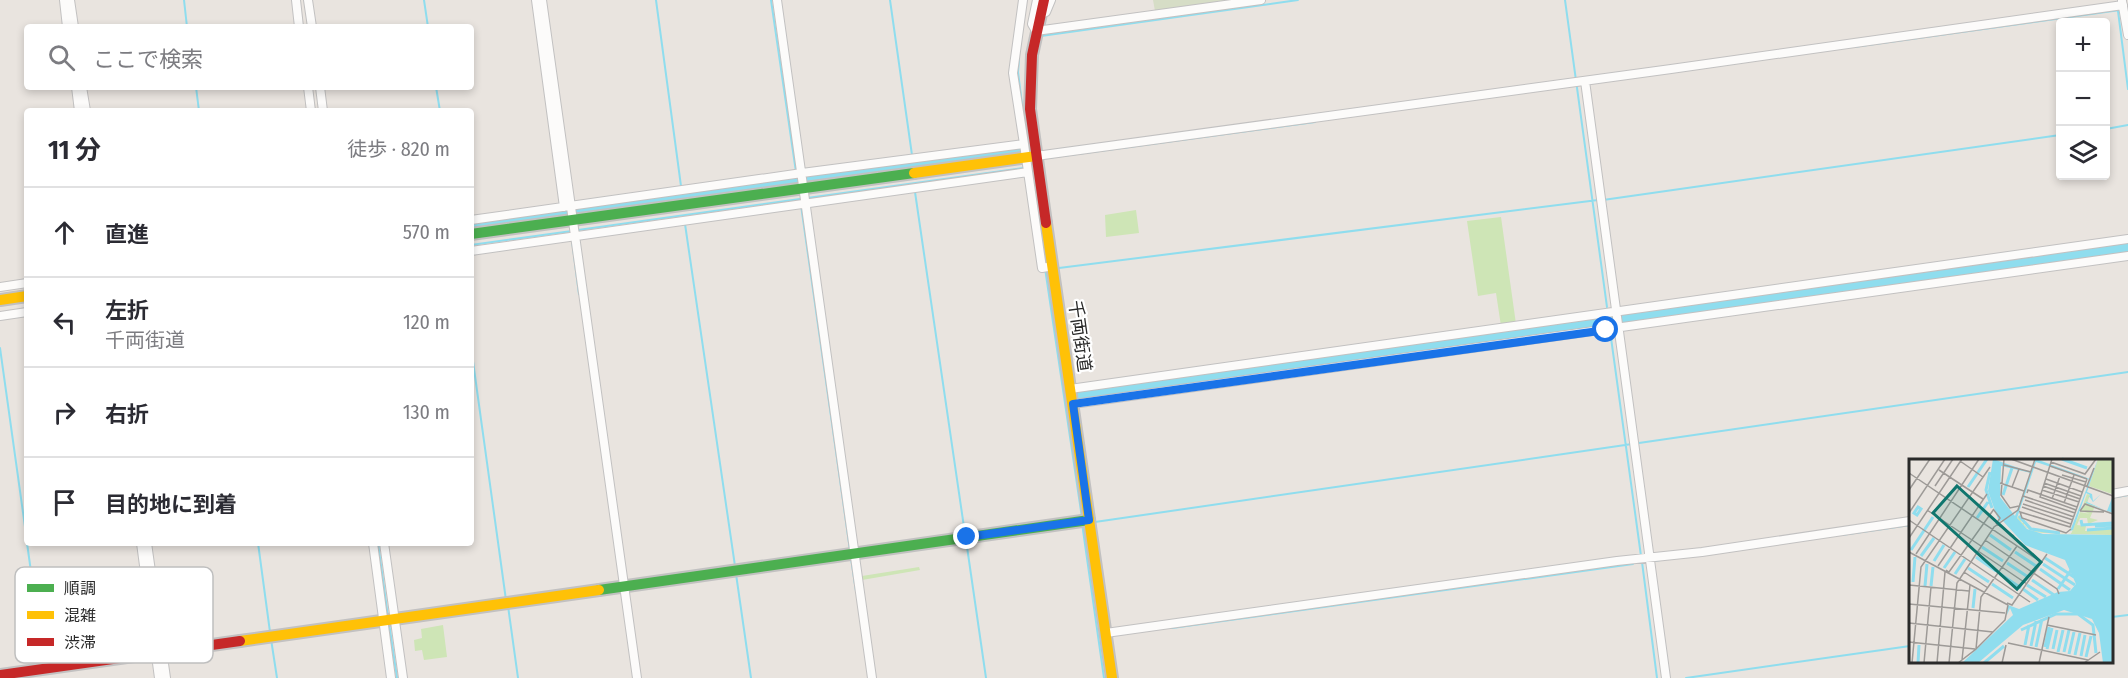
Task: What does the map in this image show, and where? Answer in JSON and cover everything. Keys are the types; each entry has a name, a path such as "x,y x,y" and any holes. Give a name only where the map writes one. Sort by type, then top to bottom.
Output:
{"street":[{"path":"64,0 67,24"},
{"path":"70,0 74,24"},
{"path":"296,0 299,24"},
{"path":"308,0 312,24"},
{"path":"536,0 543,33 637,678"},
{"path":"542,0 543,33"},
{"path":"777,0 852,553 872,678"},
{"path":"1023,0 1013,73 1027,151 1028,172 1048,267"},
{"path":"1037,0 1032,24 1036,31 1261,0"},
{"name":"千両街道","path":"1044,0 1030,67 1027,151 1073,404 1084,521 1106,633 1112,678"},
{"path":"1041,14 1046,12 1052,0"},
{"path":"474,220 571,223 685,220 803,192 1027,151 1582,82 2121,6 2128,35"},
{"path":"1582,82 1617,314 1614,328 1666,678"},
{"path":"76,90 79,108"},
{"path":"82,90 86,108"},
{"path":"308,90 311,108"},
{"path":"320,90 323,108"},
{"path":"474,234 803,192 1028,172"},
{"path":"474,250 571,223"},
{"path":"1070,389 1617,314 2128,239"},
{"path":"1073,404 2128,255"},
{"path":"0,287 24,283"},
{"path":"0,300 24,297"},
{"path":"0,316 24,312"},
{"path":"2113,494 2128,491"},
{"path":"213,644 1084,521"},
{"path":"1106,633 1909,521"},
{"path":"141,546 145,567"},
{"path":"147,546 150,567"},
{"path":"374,546 403,678"},
{"path":"384,546 392,678"},
{"path":"0,675 81,663"},
{"path":"162,663 166,678"}],"green space":[{"path":"1153,0 1241,0 1155,11"},
{"path":"1136,210 1139,233 1106,237 1105,215"},
{"path":"1501,217 1516,324 1501,326 1496,293 1478,296 1467,221"},
{"path":"919,567 920,570 862,580 862,576"},
{"path":"443,625 447,657 424,660 422,650 415,651 414,640 422,638 421,629"}],"waterway":[{"path":"184,0 187,24"},
{"path":"424,0 428,24"},
{"path":"656,0 681,186"},
{"path":"771,0 796,172"},
{"path":"890,0 912,155"},
{"path":"1041,36 1298,0"},
{"path":"1565,0 1607,307"},
{"path":"1853,47 2120,10"},
{"path":"2118,11 2128,89"},
{"path":"1019,59 1018,72 1025,128"},
{"path":"196,90 199,108"},
{"path":"436,90 440,108"},
{"path":"1047,158 1315,122"},
{"path":"2110,128 2128,125"},
{"path":"1603,200 2056,136"},
{"path":"474,226 1028,148"},
{"path":"578,230 1023,168"},
{"path":"915,192 965,534"},
{"path":"1059,268 1598,200"},
{"path":"801,205 850,550"},
{"path":"685,224 735,566"},
{"path":"474,245 572,231"},
{"path":"572,240 579,294"},
{"path":"1078,396 2128,248"},
{"path":"1045,268 1082,518"},
{"path":"1608,316 1641,556"},
{"path":"0,348 24,520"},
{"path":"474,369 506,600"},
{"path":"1639,443 2128,372"},
{"path":"1095,522 1632,444"},
{"path":"2117,497 2128,495"},
{"path":"1082,523 1104,678"},
{"path":"1841,535 1909,525"},
{"path":"966,540 986,678"},
{"path":"27,546 30,567"},
{"path":"258,546 270,632"},
{"path":"378,546 388,617"},
{"path":"851,558 856,591"},
{"path":"1639,563 1660,560"},
{"path":"1642,562 1657,678"},
{"path":"1172,628 1633,564"},
{"path":"736,574 751,678"},
{"path":"508,606 518,678"},
{"path":"2113,617 2128,615"},
{"path":"389,623 397,678"},
{"path":"271,639 277,678"},
{"path":"1686,678 1909,646"}],"traffic: fast":[{"path":"474,234 914,173"},
{"path":"599,590 1089,520"}],"traffic: slow":[{"path":"914,173 1036,156"},
{"path":"1046,223 1112,678"},
{"path":"0,300 24,296"},
{"path":"240,641 599,590"}],"traffic: jam":[{"path":"1044,0 1032,55 1030,109 1046,223"},
{"path":"213,645 240,641"},
{"path":"0,675 85,663"}],"route":[{"path":"967,537 1089,520 1073,404 1606,330"}]}
